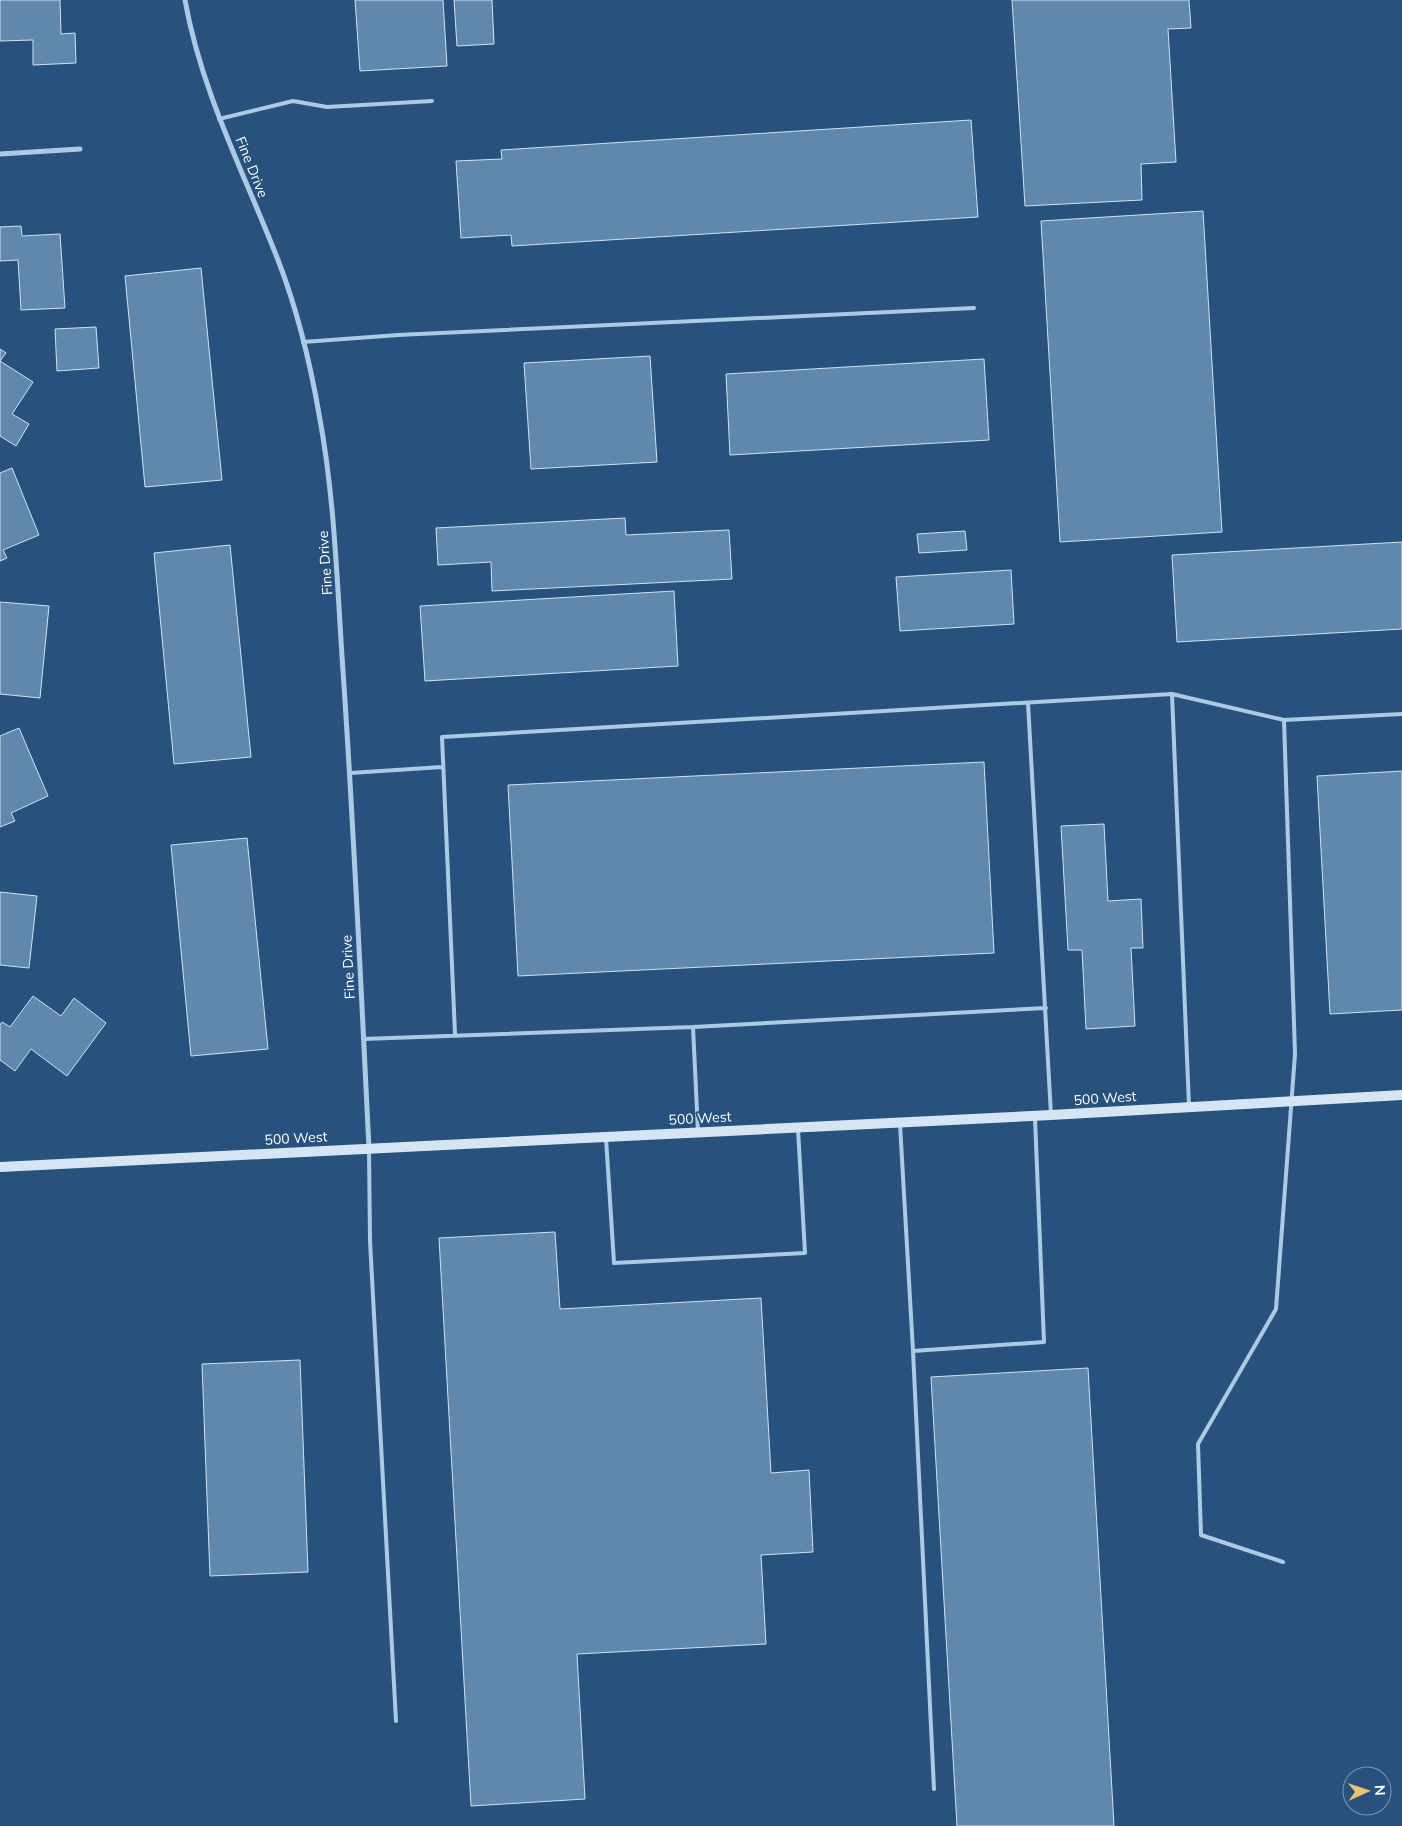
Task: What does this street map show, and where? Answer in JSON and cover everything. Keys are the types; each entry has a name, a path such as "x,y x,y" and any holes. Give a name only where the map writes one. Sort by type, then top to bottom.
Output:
{"main road":[{"name":"500 West","path":"0,1167 798,1126 1051,1115 1402,1095"}],"street":[{"name":"Fine Drive","path":"185,0 200,62 220,119 279,263 303,342 319,412 331,484 350,773 369,1148"},
{"path":"0,154 80,149"}],"lane":[{"path":"220,119 293,101 327,107 432,101"},
{"path":"303,342 398,335 974,308"},
{"path":"1172,694 1189,1106"},
{"path":"455,1034 442,737 1172,694 1284,720 1402,714"},
{"path":"1028,703 1051,1115"},
{"path":"1283,1562 1201,1535 1198,1444 1276,1309 1295,1054 1284,720"},
{"path":"350,773 442,766"},
{"path":"363,1039 693,1026 1046,1008"},
{"path":"693,1026 698,1132"},
{"path":"913,1351 1044,1342 1035,1115"},
{"path":"900,1122 934,1789"},
{"path":"606,1136 614,1263 805,1253 798,1126"},
{"path":"369,1148 370,1241 396,1721"}],"building":[{"path":"0,0 60,0 61,34 75,33 76,63 33,65 33,40 0,41"},
{"path":"355,0 443,0 447,66 360,71"},
{"path":"454,0 492,0 494,44 457,46"},
{"path":"1012,0 1189,0 1191,28 1168,29 1176,162 1141,164 1142,200 1025,206"},
{"path":"971,120 978,217 512,246 511,235 461,238 456,161 502,159 501,150"},
{"path":"1203,211 1222,532 1060,542 1041,221"},
{"path":"21,226 22,236 60,234 65,308 21,310 18,260 0,261 0,227"},
{"path":"201,268 222,480 145,487 125,276"},
{"path":"96,327 99,368 57,371 55,329"},
{"path":"0,349 6,353 0,361"},
{"path":"650,356 657,462 531,469 524,363"},
{"path":"984,359 989,440 730,455 726,374"},
{"path":"0,361 33,382 12,414 29,424 16,446 0,436"},
{"path":"12,468 39,535 3,550 7,558 0,561 0,473"},
{"path":"625,518 626,535 729,530 732,579 492,591 491,562 438,565 436,528"},
{"path":"965,531 967,550 919,553 917,534"},
{"path":"1402,542 1402,629 1177,642 1172,555"},
{"path":"230,545 251,757 174,764 154,553"},
{"path":"1011,570 1014,624 900,631 896,577"},
{"path":"674,591 678,666 425,681 420,606"},
{"path":"0,602 49,606 40,698 0,694"},
{"path":"19,728 48,796 11,813 15,821 0,827 0,736"},
{"path":"984,762 994,953 518,976 508,785"},
{"path":"1402,771 1402,1010 1330,1014 1317,776"},
{"path":"1104,824 1108,901 1141,899 1143,948 1131,948 1135,1026 1086,1029 1082,950 1068,950 1061,826"},
{"path":"247,838 268,1049 191,1056 171,845"},
{"path":"0,892 37,896 29,968 0,965"},
{"path":"33,996 61,1016 74,998 106,1023 67,1076 31,1049 15,1071 0,1060 0,1025 2,1022 10,1027"},
{"path":"555,1232 560,1309 761,1298 771,1473 809,1470 813,1552 761,1555 766,1644 577,1654 585,1799 471,1806 439,1238"},
{"path":"300,1360 308,1572 210,1576 202,1364"},
{"path":"1088,1368 1114,1826 957,1826 931,1377"}]}
